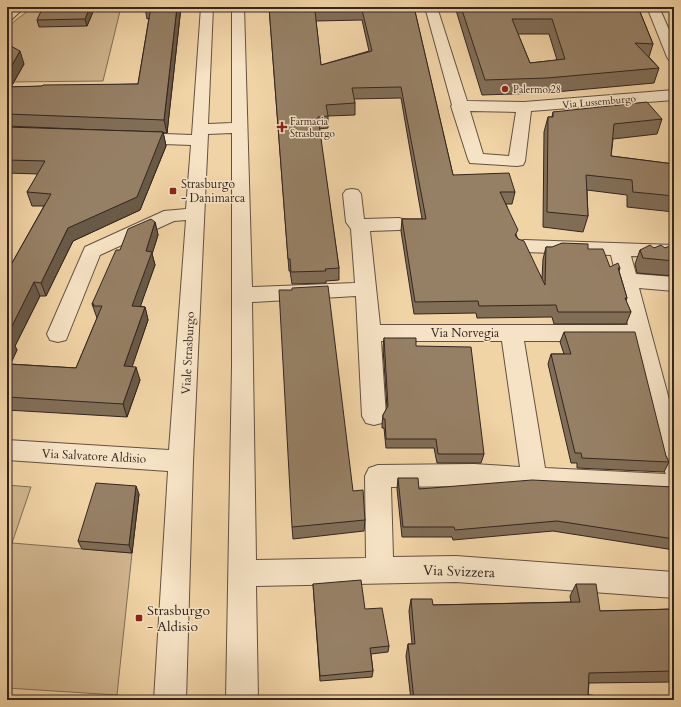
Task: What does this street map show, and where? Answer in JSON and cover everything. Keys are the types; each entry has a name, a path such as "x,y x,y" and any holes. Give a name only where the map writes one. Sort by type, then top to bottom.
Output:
{"street":[{"path":"7,16 19,7"},
{"name":"Viale Strasburgo","path":"170,700 181,461 207,7"},
{"path":"238,7 242,295 242,700"},
{"path":"431,7 459,106 476,159 517,161 524,107"},
{"path":"653,7 674,57"},
{"name":"Via Lussemburgo","path":"459,106 524,107 674,95"},
{"path":"124,137 200,135 239,128"},
{"path":"352,194 355,222 360,228 370,333 374,416"},
{"path":"58,334 92,251 172,215 195,214"},
{"path":"360,228 364,225 399,224"},
{"path":"524,246 674,251"},
{"path":"619,248 674,466"},
{"path":"627,280 674,284"},
{"path":"242,295 366,289"},
{"name":"Via Norvegia","path":"370,333 641,333"},
{"path":"512,333 534,477"},
{"name":"Via Salvatore Aldisio","path":"7,450 181,461"},
{"path":"380,570 378,476 474,475 674,485"},
{"name":"Via Svizzera","path":"243,573 456,569 674,584"}],"shaded area":[{"path":"33,7 121,7 103,81 7,82 7,27"},
{"path":"7,485 31,487 12,543 132,553 117,695 7,688"}],"building":[{"path":"43,7 90,7 85,19 37,20"},
{"path":"151,7 177,7 164,120 7,114 7,87 138,84"},
{"path":"269,7 414,7 453,175 509,173 515,192 500,192 518,230 515,235 518,239 524,241 545,285 546,247 552,247 562,243 588,244 588,249 603,249 610,267 618,263 620,268 618,268 627,298 625,298 631,312 558,312 556,305 479,306 478,301 415,302 402,219 426,219 401,87 352,88 355,103 326,105 328,116 318,117 339,268 325,269 326,271 291,272 290,259 288,259","holes":["362,10 372,51 321,65 315,11"]},
{"path":"461,7 638,7 653,44 635,43 659,68 547,78 485,80","holes":["512,19 552,19 565,59 530,63"]},
{"path":"7,44 20,51 7,74"},
{"path":"647,102 662,119 614,124 611,156 674,164 674,196 633,192 632,180 586,175 588,216 547,212 548,117 553,117 553,112"},
{"path":"7,127 163,132 137,197 68,228 41,283 34,282 7,336 7,272 51,194 27,192 45,161 7,160"},
{"path":"151,219 155,222 146,251 152,252 132,306 145,307 124,366 136,367 123,404 7,397 7,364 76,368 102,306 93,306 94,304 92,304 116,250 120,250 128,229"},
{"path":"650,245 654,248 661,245 665,248 671,245 674,247 674,261 643,258 640,250"},
{"path":"328,286 353,491 363,490 365,520 292,527 279,290"},
{"path":"564,332 635,332 666,456 669,462 582,458 581,453 575,453 551,354 571,354"},
{"path":"7,336 11,337 7,345"},
{"path":"384,338 416,338 416,346 471,347 484,454 438,454 436,439 386,439 385,419 383,419 383,415 388,406"},
{"path":"398,478 418,478 419,489 532,480 674,487 674,539 557,521 455,530 454,527 403,527"},
{"path":"96,483 136,486 129,545 78,541"},
{"path":"361,580 365,609 382,608 389,646 370,648 373,671 320,676 313,584"},
{"path":"576,584 596,584 600,611 674,609 674,671 589,673 588,695 648,700 414,700 408,644 415,644 411,599 432,599 433,605 580,602"}],"place":[{"name":"Palermo 28","path":"505,89"},
{"name":"Farmacia Strasburgo","path":"282,127"},
{"name":"Strasburgo - Danimarca","path":"173,191"},
{"name":"Strasburgo - Aldisio","path":"139,618"}]}
